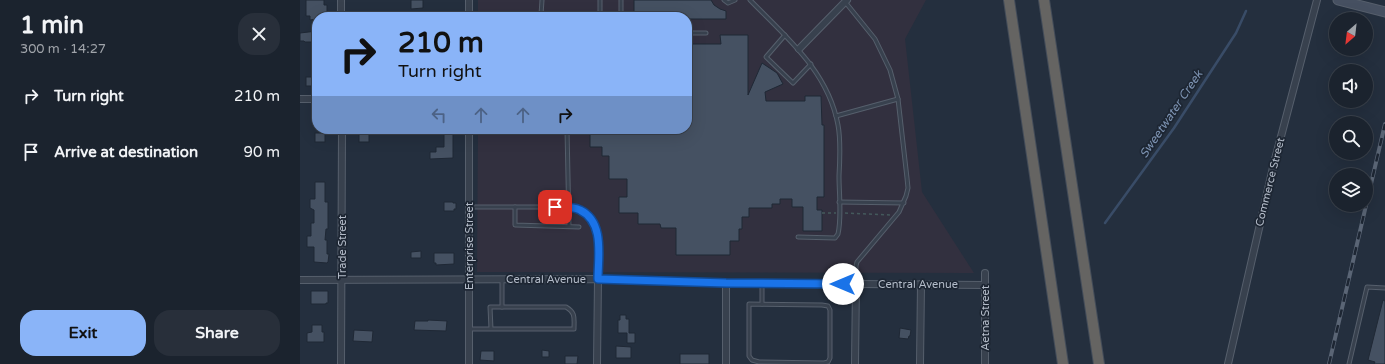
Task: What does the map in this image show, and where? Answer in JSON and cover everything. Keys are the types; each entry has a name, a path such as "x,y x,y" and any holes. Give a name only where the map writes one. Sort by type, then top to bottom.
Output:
{"highway":[{"path":"1008,0 1063,364"},
{"path":"1044,0 1099,364"}],"main road":[{"path":"1338,0 1385,12"}],"street":[{"path":"341,0 341,12"},
{"path":"468,0 469,12"},
{"name":"Commerce Street","path":"1228,364 1274,163 1316,0"},
{"path":"799,49 845,1"},
{"path":"300,99 312,99"},
{"name":"Trade Street","path":"341,364 342,134"},
{"name":"Enterprise Street","path":"469,134 469,364"},
{"name":"Aetna Street","path":"985,273 985,364"},
{"path":"597,364 598,279"},
{"name":"Central Avenue","path":"300,280 598,279 726,283 984,285"},
{"path":"726,283 726,364"},
{"path":"855,364 856,284"},
{"path":"920,364 921,284"}],"lane":[{"path":"541,12 542,0"},
{"path":"600,0 600,12"},
{"path":"621,0 621,12"},
{"path":"724,0 728,3 735,0"},
{"path":"750,0 799,49 817,72 827,89 838,125 840,142 838,234 835,238 798,237"},
{"path":"845,1 875,39 890,70 898,99 908,188 904,203 895,218 857,262 856,284"},
{"path":"692,33 706,32"},
{"path":"785,35 766,57 792,83 811,64"},
{"path":"836,116 898,99"},
{"path":"567,134 569,226"},
{"path":"839,202 904,203"},
{"path":"469,207 569,207 579,209 588,215 595,226 598,236 598,279"},
{"path":"515,207 515,225 579,227"},
{"path":"502,279 502,307"},
{"path":"762,283 762,304"},
{"path":"1349,364 1367,287 1385,288"},
{"path":"749,304 762,304 828,306 830,310 830,358 828,362 824,364 759,362 752,360 749,356 749,304"},
{"path":"469,329 491,329 574,329 575,316 566,307 490,307 491,329"}],"path":[{"path":"822,213 891,215 895,218"}],"shaded area":[{"path":"478,0 926,0 905,39 922,192 974,273 477,272 478,134 692,134 692,12 478,12"}],"building":[{"path":"306,0 324,0 324,5 327,5 327,12 312,12 312,20 310,20 310,16 306,16"},
{"path":"411,0 423,0 423,8 411,9"},
{"path":"634,0 711,0 714,5 726,11 726,19 692,19 692,12 634,12"},
{"path":"312,32 312,42 300,41 300,33"},
{"path":"720,35 748,35 748,95 762,63 777,73 783,84 765,92 766,101 805,101 805,96 821,96 822,125 824,125 824,197 817,197 817,210 822,210 822,231 803,231 803,207 792,207 792,199 780,199 780,204 772,204 772,208 749,208 749,217 742,217 742,229 739,229 739,241 730,241 730,255 676,255 676,228 661,228 660,224 638,224 638,213 619,213 619,197 627,197 627,179 609,179 609,156 602,156 602,147 590,147 590,134 692,134 692,44 721,44"},
{"path":"306,77 312,77 312,86 306,86"},
{"path":"315,134 325,134 325,142 315,142"},
{"path":"359,134 369,134 369,142 359,142"},
{"path":"444,134 453,134 453,158 430,159 430,152 436,152 436,147 444,147"},
{"path":"315,182 325,182 325,202 328,202 328,229 326,229 325,240 327,240 327,254 329,254 327,263 314,262 314,247 307,247 307,236 311,236 311,223 314,223 314,210 310,208 310,199 315,199"},
{"path":"444,202 456,203 456,209 454,209 454,211 444,211"},
{"path":"421,251 421,258 411,258 411,252"},
{"path":"434,253 454,253 454,264 436,265 436,263 434,263"},
{"path":"311,291 328,291 328,303 311,304"},
{"path":"1383,300 1385,301 1385,364 1374,364 1375,362 1368,360"},
{"path":"620,315 626,315 626,319 629,319 629,333 635,333 635,343 627,343 627,333 618,333 618,320 620,320"},
{"path":"415,321 447,321 446,331 414,330"},
{"path":"312,325 322,325 324,342 307,342 307,333 312,332"},
{"path":"900,328 911,330 908,339 899,338"},
{"path":"354,330 373,331 372,342 353,341"},
{"path":"616,346 631,347 631,358 616,358"},
{"path":"542,350 549,351 549,357 542,357"},
{"path":"481,351 494,351 494,361 480,360"},
{"path":"680,354 709,354 709,364 680,364"},
{"path":"565,356 578,356 577,364 565,364"}],"waterway":[{"name":"Sweetwater Creek","path":"1105,223 1174,128 1236,33 1246,11"}],"railway":[{"path":"1329,364 1385,124"}],"route":[{"path":"555,207 579,209 588,215 595,226 598,236 598,279 726,283 843,284"}]}
